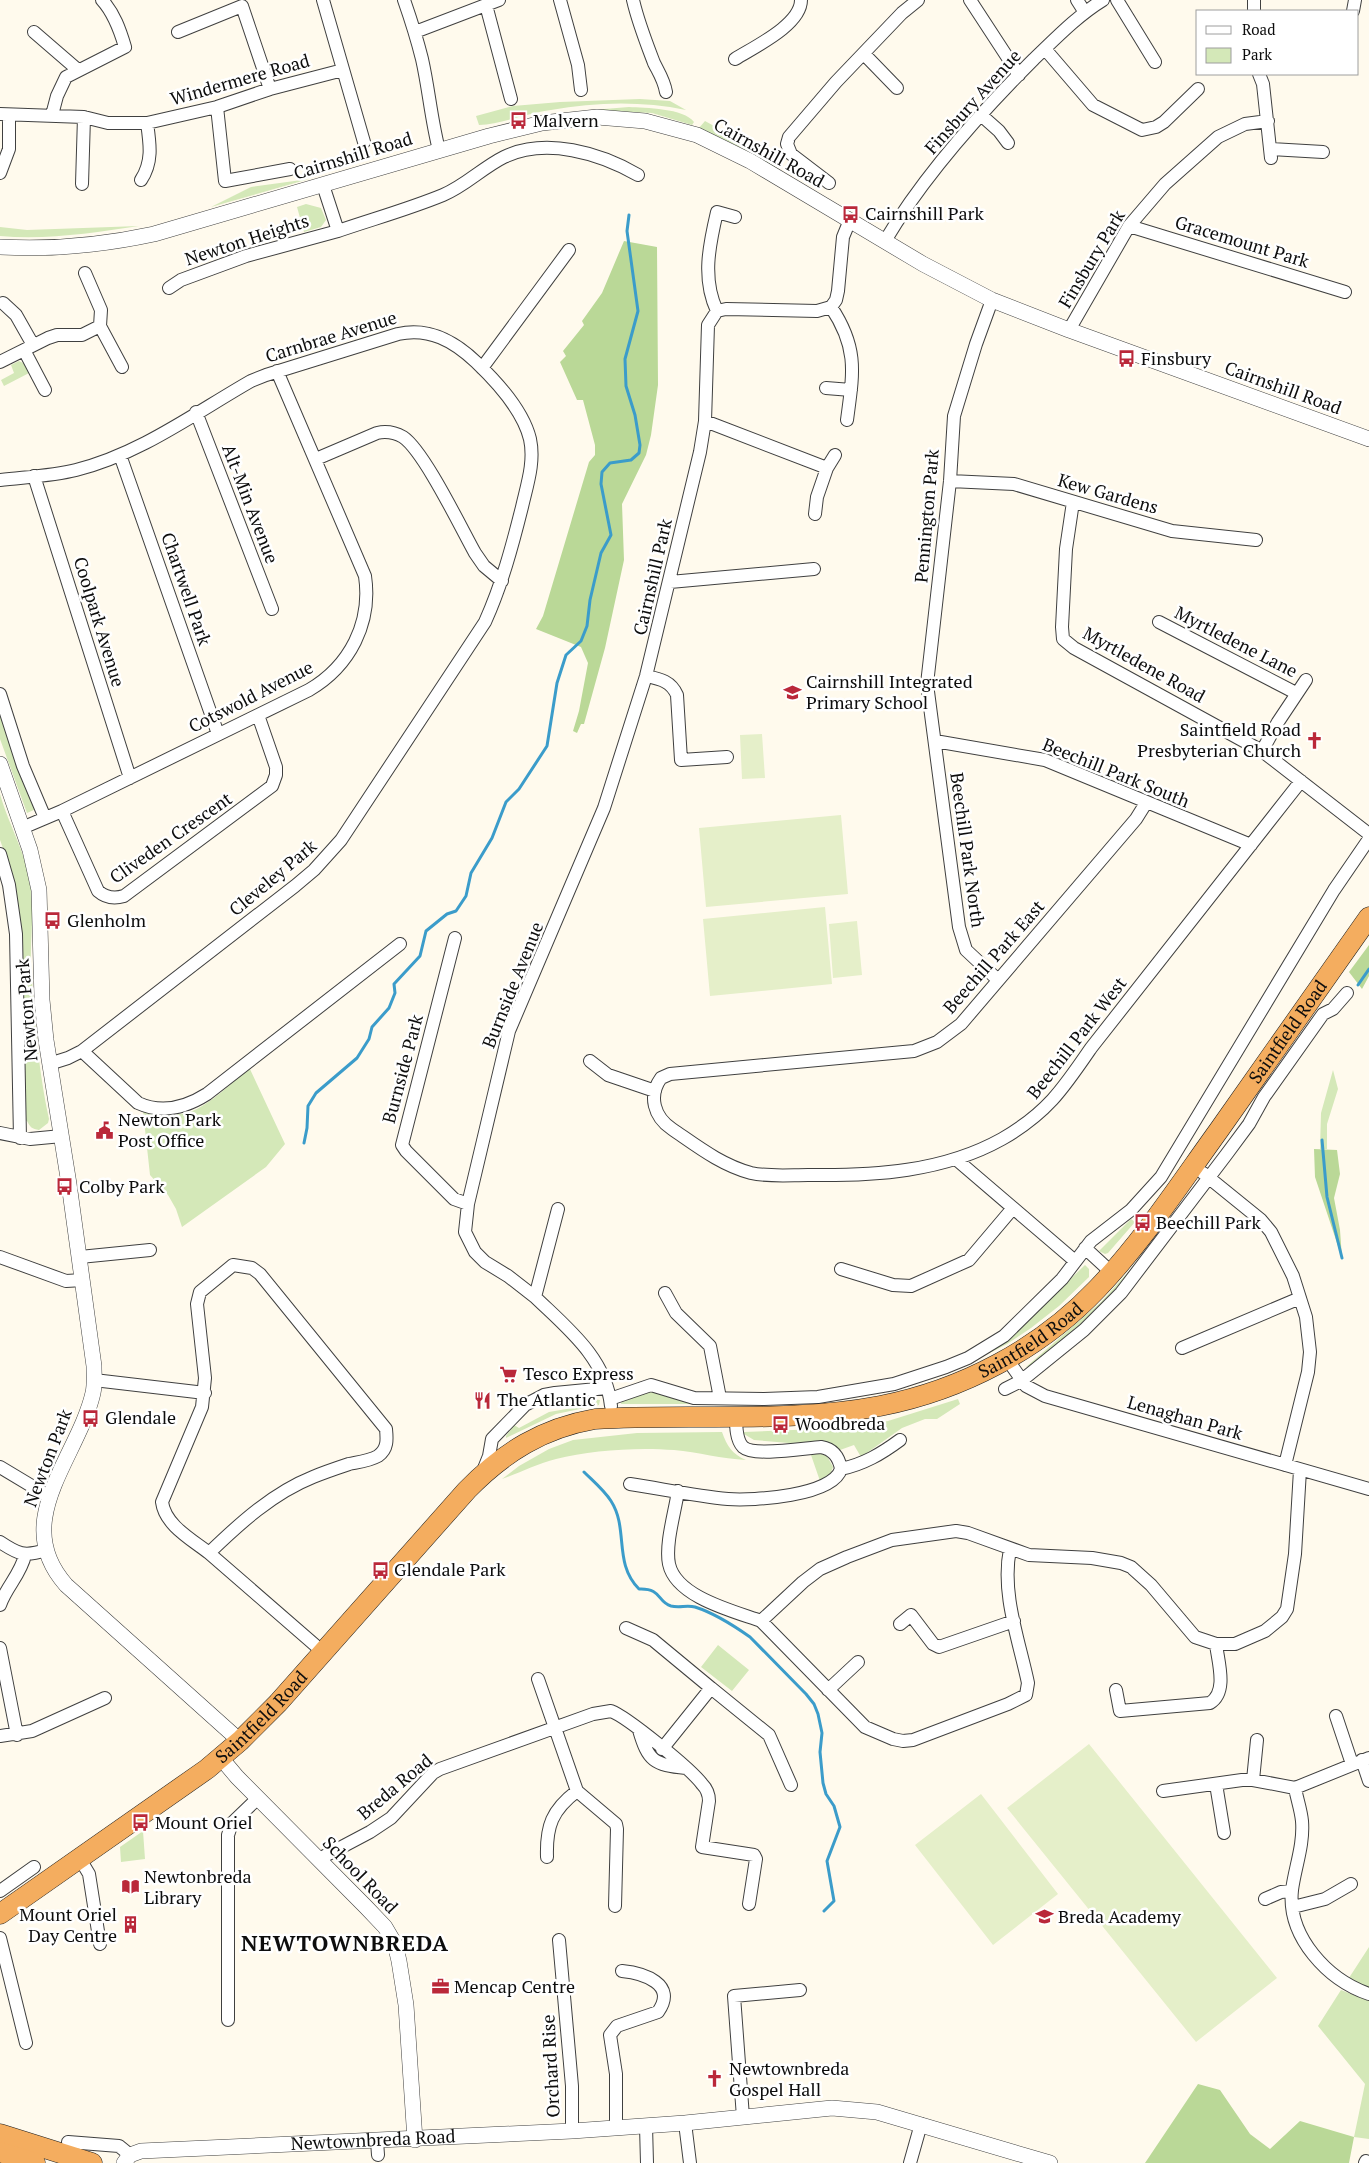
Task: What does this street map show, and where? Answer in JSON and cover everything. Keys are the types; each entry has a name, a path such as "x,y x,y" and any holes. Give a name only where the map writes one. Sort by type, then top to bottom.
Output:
{"highway":[{"name":"Saintfield Road","path":"0,1914 221,1758 240,1742 278,1703 482,1474 507,1453 528,1441 562,1426 595,1419 610,1402 736,1417 810,1415 880,1406 938,1390 962,1381 1007,1359 1030,1345 1073,1312 1112,1273 1157,1216 1369,917"},
{"path":"0,2134 92,2163"},
{"path":"0,2152 35,2163"}],"street":[{"path":"52,116 57,96 66,77 125,47 120,31 108,7 102,0"},
{"path":"323,0 364,142"},
{"path":"404,0 422,61 429,106 439,150"},
{"path":"415,32 499,0"},
{"path":"560,0 578,65 581,90"},
{"path":"633,0 639,27 655,64 664,79 666,92"},
{"path":"735,59 782,29 795,17 801,5 801,0"},
{"path":"829,183 791,154 787,144 789,137 808,112 902,13 918,0"},
{"path":"970,0 1019,75"},
{"name":"Finsbury Avenue","path":"885,241 910,203 955,144 1045,49 1081,6 1103,0"},
{"path":"1118,0 1155,62"},
{"path":"486,5 511,99"},
{"path":"178,32 242,6 270,89"},
{"path":"34,32 78,70"},
{"path":"1045,49 1093,105 1142,130 1156,127 1164,122 1198,89"},
{"path":"864,54 897,88"},
{"name":"Windermere Road","path":"0,173 9,149 5,115 84,117 108,123 146,123 217,108 270,89 343,70"},
{"path":"1259,75 1263,84 1271,154 1323,152"},
{"path":"217,108 225,181 290,169"},
{"path":"982,115 999,131 1008,143"},
{"path":"82,184 84,117"},
{"name":"Cairnshill Road","path":"0,247 51,248 128,240 186,226 517,128 562,120 597,117 645,121 681,130 733,152 931,268 992,300 1069,330 1369,439"},
{"name":"Finsbury Park","path":"1069,330 1129,226 1165,184 1218,137 1244,124 1268,121"},
{"path":"141,180 148,169 150,147 146,123"},
{"name":"Newton Heights","path":"169,288 181,280 246,256 338,230 444,195 504,157 521,151 541,148 590,154 614,162 638,175"},
{"name":"Newton Heights","path":"323,185 338,230"},
{"path":"735,216 712,211 708,287 717,311 726,309 817,311 830,307 836,300 843,237 850,220"},
{"name":"Gracemount Park","path":"1129,226 1345,292"},
{"path":"482,368 569,250"},
{"path":"85,273 101,310 100,326 122,366"},
{"name":"Pennington Park","path":"935,741 928,676 950,481 954,416 992,300"},
{"path":"3,303 16,315 45,390"},
{"path":"830,307 847,338 853,361 847,420"},
{"name":"Cairnshill Park","path":"602,813 646,676 700,452 705,421 708,326 717,311"},
{"path":"0,362 58,335 82,334 100,326"},
{"name":"Carnbrae Avenue","path":"0,480 76,470 120,455 251,381 277,371 398,334 420,330 440,337 452,344 482,368 517,411 525,426 531,452 528,478 502,581"},
{"name":"Cotswold Avenue","path":"22,828 62,811 309,690 330,676 355,643 364,618 367,598 365,576 277,371"},
{"path":"826,388 851,390"},
{"name":"Alt-Min Avenue","path":"196,412 272,608"},
{"path":"705,421 827,468"},
{"path":"316,459 377,433 386,431 405,438 413,446 430,473 475,553 484,566 502,581"},
{"name":"Chartwell Park","path":"120,455 218,734"},
{"path":"815,514 817,498 827,468 835,455"},
{"name":"Coolpark Avenue","path":"34,476 130,778"},
{"name":"Kew Gardens","path":"950,481 1014,484 1172,531 1256,540"},
{"name":"Myrtledene Road","path":"1073,502 1066,549 1063,639 1074,648 1262,751 1369,834"},
{"path":"670,582 814,569"},
{"name":"Cleveley Park","path":"49,1064 82,1051 288,892 328,856 353,824 478,632 502,581"},
{"name":"Myrtledene Lane","path":"1159,622 1296,693"},
{"path":"646,676 668,683 674,687 677,695 675,761 727,757"},
{"path":"1262,751 1296,693 1306,680"},
{"path":"0,694 22,766 45,818"},
{"name":"Cliveden Crescent","path":"62,811 98,891 109,898 124,896 272,786 276,775 276,767 258,715"},
{"name":"Beechill Park South","path":"935,741 1045,760 1251,846"},
{"name":"Beechill Park North","path":"935,741 962,939 966,950 998,980"},
{"name":"Newton Park","path":"0,764 36,872 39,890 42,1000 49,1064 80,1257 94,1380 90,1401 50,1497 43,1525 46,1550 51,1564 66,1585 240,1742"},
{"name":"Beechill Park West","path":"655,1091 653,1103 657,1115 668,1127 703,1151 727,1164 752,1173 823,1175 891,1173 956,1160 1002,1139 1041,1114 1301,781"},
{"name":"Beechill Park East","path":"655,1091 661,1078 670,1074 926,1048 962,1024 1136,820 1146,803"},
{"name":"Burnside Avenue","path":"468,1204 510,1031 602,813"},
{"name":"Saintfield Road","path":"482,1474 489,1456 492,1439 525,1405 544,1395 610,1402 651,1385 694,1398 791,1398 839,1394 894,1384 946,1368 975,1354 1004,1336 1052,1290 1098,1234 1131,1210 1160,1177 1334,890 1364,858 1369,839"},
{"path":"0,854 9,885 16,928 20,1138"},
{"name":"Burnside Park","path":"455,938 402,1145 454,1199 468,1204"},
{"path":"82,1051 138,1102 149,1108 159,1109 187,1106 207,1094 400,944"},
{"name":"Saintfield Road","path":"1005,1389 1021,1380 1103,1313 1148,1260 1249,1124 1264,1097 1323,1014 1333,1009 1347,993"},
{"path":"590,1061 608,1075 655,1091"},
{"path":"0,1134 40,1140 62,1136"},
{"path":"956,1160 1075,1261"},
{"path":"1193,1165 1260,1220 1271,1232 1286,1259 1300,1298 1309,1334 1310,1352 1303,1394 1285,1465"},
{"path":"468,1204 465,1232 475,1252 485,1262 508,1276 535,1297 588,1350 598,1365 610,1402"},
{"path":"841,1269 893,1286 911,1286 969,1260 1014,1208"},
{"path":"535,1297 558,1209"},
{"path":"1085,1248 1112,1273"},
{"path":"80,1257 150,1250"},
{"path":"0,1257 66,1280 83,1280"},
{"path":"209,1553 270,1500 311,1478 350,1464 366,1461 378,1455 384,1450 388,1440 386,1428 260,1274 252,1268 242,1265 233,1265 200,1292 197,1304 206,1378 205,1393 202,1407 162,1502 163,1512 171,1523 209,1553 323,1652"},
{"path":"665,1293 676,1313 710,1346 720,1398"},
{"path":"1182,1348 1300,1298"},
{"name":"Lenaghan Park","path":"1007,1359 1021,1380 1031,1390 1046,1396 1369,1489"},
{"path":"94,1380 205,1393"},
{"path":"630,1484 743,1499 795,1494 821,1487 836,1479 841,1469 840,1462 829,1449 821,1447 762,1452 749,1450 742,1446 738,1438 736,1417"},
{"path":"498,1433 507,1453"},
{"path":"841,1469 859,1465 879,1455 900,1440"},
{"path":"0,1467 50,1497"},
{"path":"761,1622 820,1569 872,1546 892,1540 956,1531 968,1533 1010,1549 1041,1557 1092,1558 1131,1567 1151,1585 1195,1637 1216,1644 1235,1644 1247,1641 1274,1625 1287,1609 1296,1554 1300,1470"},
{"path":"678,1491 669,1550 669,1564 673,1576 692,1594 761,1622 864,1727 903,1741 912,1740 1021,1699 1028,1689 1006,1576 1010,1549"},
{"path":"0,1542 14,1551 25,1555 46,1550"},
{"path":"0,1605 5,1592 22,1566 25,1555"},
{"path":"900,1624 911,1616 933,1644 939,1647 1014,1621"},
{"path":"626,1628 653,1640 769,1735 791,1785"},
{"path":"1116,1690 1120,1711 1210,1703 1219,1694 1221,1685 1216,1644"},
{"path":"0,1648 17,1735"},
{"path":"828,1690 858,1662"},
{"path":"538,1679 577,1791 616,1824 615,1906"},
{"path":"662,1749 711,1688"},
{"path":"0,1736 17,1735 45,1726 105,1698"},
{"name":"Breda Road","path":"319,1859 370,1832 391,1818 433,1773 440,1769 601,1711 611,1711 639,1730 701,1782 709,1795 702,1847 754,1855 756,1858 749,1904"},
{"path":"1336,1716 1361,1761 1369,1781"},
{"path":"639,1730 644,1748 652,1759 663,1765 686,1768"},
{"path":"1253,1780 1257,1740"},
{"name":"School Road","path":"221,1758 385,1927 395,1944 406,2004 415,2140"},
{"path":"1163,1791 1253,1780 1295,1788 1361,1761"},
{"path":"1216,1784 1224,1833"},
{"path":"1295,1788 1302,1821 1302,1836 1292,1891 1293,1907 1300,1933 1315,1956 1339,1980 1369,1994"},
{"path":"547,1857 547,1841 552,1819 557,1809 577,1791"},
{"path":"228,2020 228,1835 232,1823 258,1798"},
{"path":"80,1859 89,1874 100,1944"},
{"path":"0,1891 34,1868"},
{"path":"1293,1907 1325,1899 1351,1884"},
{"path":"1265,1899 1281,1892 1292,1891"},
{"path":"0,1938 26,2043"},
{"name":"Orchard Rise","path":"559,1940 572,2086 572,2131"},
{"path":"616,2128 616,2074 610,2035 617,2026 658,2012 661,2008 663,1996 659,1983 655,1979 622,1971"},
{"path":"743,2117 734,1996 800,1990"},
{"name":"Newtownbreda Road","path":"68,2142 119,2146 127,2159 150,2150 378,2148 415,2140 685,2123 817,2108 858,2109 877,2112 1050,2163"},
{"path":"685,2123 690,2163"},
{"path":"910,2163 921,2124"},
{"path":"646,2126 647,2163"}],"green space":[{"path":"640,99 670,101 686,110 653,105 602,104 542,111 496,123 479,125 476,116 513,106"},
{"path":"629,107 673,111 689,117 694,122 692,125 652,113 592,110"},
{"path":"705,121 725,132 802,185 742,148 699,128"},
{"path":"309,179 211,207 251,187"},
{"path":"306,204 321,208 326,220 321,227 304,232 297,207"},
{"path":"139,226 53,236 0,236 0,227 27,230"},
{"path":"624,241 657,247 658,385 651,435 646,455 622,504 624,560 605,648 584,724 581,724 577,733 573,731 579,711 588,663 581,647 536,629 543,616 589,462 595,455 595,445 583,400 577,400 560,362 566,356 563,351 584,325 582,321 602,293"},
{"path":"19,361 25,364 31,372 4,386 1,380 14,373 11,365"},
{"path":"0,709 36,809 27,813 0,739"},
{"path":"762,734 765,778 742,779 740,735"},
{"path":"0,794 27,866 32,891 31,955 34,1003 39,1061 49,1119 48,1123 39,1130 33,1128 25,1121 8,862 0,840"},
{"path":"841,815 848,894 706,907 699,828"},
{"path":"825,907 832,984 710,996 703,919"},
{"path":"857,921 862,975 833,978 829,924"},
{"path":"1369,945 1369,976 1362,989 1349,972"},
{"path":"249,1067 285,1144 266,1167 182,1227 176,1209 168,1195 150,1175 143,1111 161,1114 190,1112 229,1086"},
{"path":"1333,1070 1338,1089 1327,1124 1327,1149 1320,1149 1321,1113"},
{"path":"1314,1149 1337,1150 1340,1174 1334,1198 1340,1230 1342,1258 1315,1177"},
{"path":"1191,1192 1102,1309 1031,1366 1026,1367 1101,1302 1129,1271"},
{"path":"1131,1219 1135,1222 1108,1253 1105,1254 1099,1251"},
{"path":"1085,1265 1089,1269 1089,1277 1059,1306 1007,1344 980,1358 1008,1339"},
{"path":"651,1391 692,1404 621,1404 622,1400"},
{"path":"591,1399 600,1400 599,1405 556,1414 506,1438 514,1425 519,1428 549,1412 590,1405"},
{"path":"958,1399 960,1404 937,1419 925,1419 902,1428 861,1457 854,1445 840,1450 825,1442 789,1443 754,1440 744,1434 744,1432 843,1428 888,1421"},
{"path":"722,1432 731,1449 746,1460 674,1450 614,1450 584,1453 556,1459 502,1479 519,1466 549,1449 573,1440 637,1433"},
{"path":"819,1453 827,1456 833,1467 830,1475 820,1481 811,1455"},
{"path":"718,1645 749,1670 732,1691 701,1667"},
{"path":"1089,1744 1277,1978 1196,2042 1007,1808"},
{"path":"981,1794 1058,1894 993,1945 915,1845"},
{"path":"143,1831 145,1859 121,1862 120,1847"},
{"path":"1369,1947 1369,1989 1347,1981"},
{"path":"1341,1990 1369,2001 1369,2139 1354,2137 1365,2084 1318,2026"},
{"path":"1198,2084 1220,2090 1250,2134 1270,2149 1300,2121 1354,2137 1349,2163 1145,2163"}],"waterway":[{"path":"304,1143 308,1106 316,1093 357,1058 369,1039 372,1027 389,1008 395,993 394,984 420,956 426,931 447,914 456,911 466,896 471,873 492,838 506,802 519,789 547,746 557,683 566,655 581,641 587,626 590,600 601,553 611,535 601,484 602,472 610,463 631,460 639,453 640,445 635,415 626,386 625,359 638,311 627,231 629,215"},
{"path":"1358,985 1369,969"},
{"path":"1322,1140 1327,1197 1342,1258"},
{"path":"584,1472 611,1501 619,1523 626,1568 631,1579 639,1589 646,1589 656,1593 663,1602 671,1606 692,1606 716,1616 737,1628 750,1637 814,1704 822,1733 820,1752 823,1783 826,1794 834,1806 840,1827 827,1861 834,1901 824,1911"}],"place":[{"name":"Malvern","path":"519,121"},
{"name":"Cairnshill Park","path":"851,214"},
{"name":"Finsbury","path":"1127,359"},
{"name":"Cairnshill Integrated Primary School","path":"792,692"},
{"name":"Saintfield Road Presbyterian Church","path":"1315,740"},
{"name":"Glenholm","path":"53,921"},
{"name":"Newton Park Post Office","path":"104,1130"},
{"name":"Colby Park","path":"65,1187"},
{"name":"Beechill Park","path":"1142,1223"},
{"name":"Tesco Express","path":"509,1374"},
{"name":"The Atlantic","path":"483,1400"},
{"name":"Glendale","path":"91,1418"},
{"name":"Woodbreda","path":"781,1424"},
{"name":"Glendale Park","path":"380,1570"},
{"name":"Mount Oriel","path":"141,1823"},
{"name":"Newtonbreda Library","path":"130,1887"},
{"name":"Breda Academy","path":"1044,1917"},
{"name":"Mount Oriel Day Centre","path":"131,1925"},
{"name":"Mencap Centre","path":"440,1987"},
{"name":"Newtownbreda Gospel Hall","path":"715,2079"}],"district":[{"name":"NEWTOWNBREDA","path":"345,1943"}]}
